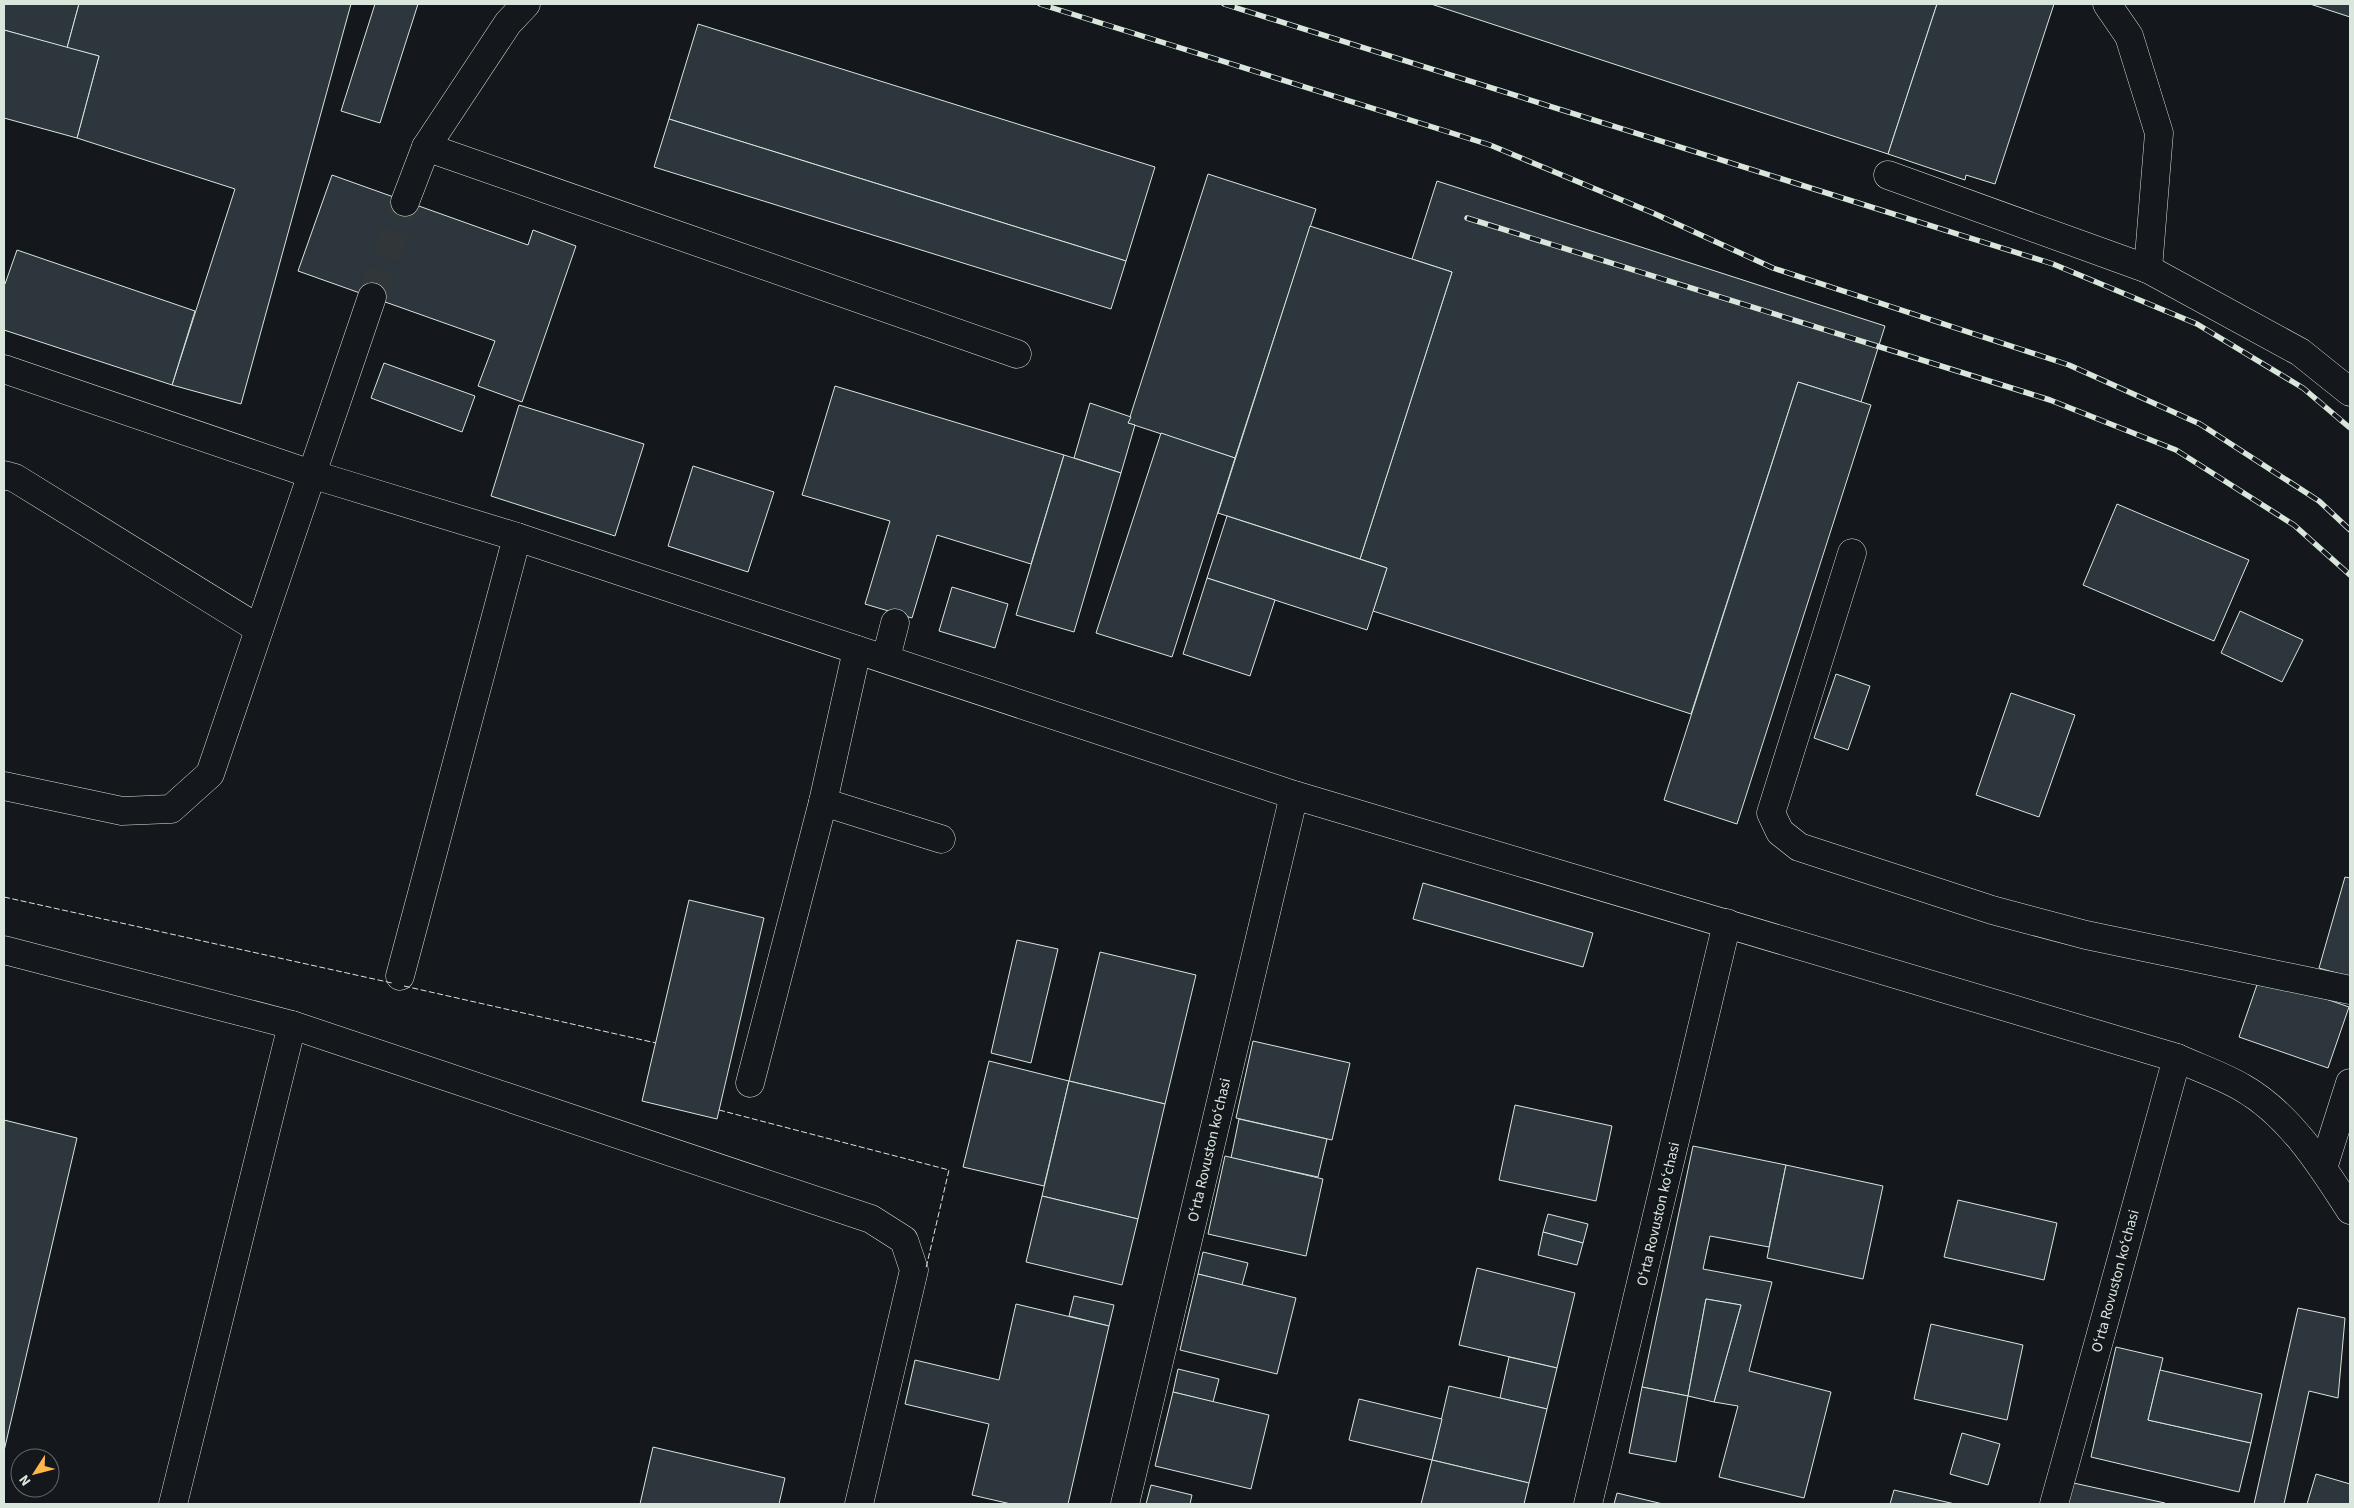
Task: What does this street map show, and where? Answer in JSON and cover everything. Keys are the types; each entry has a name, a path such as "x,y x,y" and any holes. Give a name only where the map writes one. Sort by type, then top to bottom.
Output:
{"street":[{"path":"405,202 426,147 508,23 526,4"},
{"path":"2107,4 2129,36 2159,133 2148,269"},
{"path":"426,147 1017,354"},
{"path":"1888,175 2148,269 2300,352 2350,392"},
{"path":"4,786 122,811 171,809 210,774 372,297"},
{"path":"4,369 311,474 517,537 1294,795 2177,1058 2244,1088 2280,1116 2323,1168 2350,1210"},
{"path":"4,475 14,478 258,629"},
{"path":"400,976 517,537"},
{"path":"1852,553 1771,813 1780,832 1799,847 2002,913 2086,935 2350,990"},
{"path":"886,658 895,624"},
{"path":"750,1083 823,802 857,650"},
{"name":"Oʻrta Rovuston koʻchasi","path":"1125,1504 1294,795"},
{"path":"823,802 941,839"},
{"name":"Oʻrta Rovuston koʻchasi","path":"1588,1504 1727,923"},
{"path":"4,950 292,1025 871,1219 904,1240 914,1270 859,1504"},
{"path":"172,1504 292,1025"},
{"name":"Oʻrta Rovuston koʻchasi","path":"2054,1504 2177,1058"},
{"path":"2323,1168 2350,1083"}],"building":[{"path":"4,4 79,4 67,48 4,30"},
{"path":"79,4 351,4 241,404 172,385 235,189 77,138 99,56 67,48"},
{"path":"375,4 418,4 380,123 341,111"},
{"path":"1431,4 1937,4 1888,154"},
{"path":"1937,4 2054,4 1995,184 1966,175 1965,180 1888,154"},
{"path":"2310,4 2350,4 2350,17"},
{"path":"698,24 1155,167 1126,261 669,119"},
{"path":"4,30 99,56 77,138 4,118"},
{"path":"669,119 1126,261 1111,309 654,167"},
{"path":"1208,174 1316,209 1235,458 1128,423"},
{"path":"332,175 528,245 533,230 576,246 522,402 478,386 495,341 298,271"},
{"path":"1437,181 1885,326 1861,402 1798,382 1691,714 1373,611 1387,568 1360,559 1452,272 1412,259"},
{"path":"1310,226 1452,272 1360,559 1218,513"},
{"path":"17,250 195,311 172,385 4,330 4,284"},
{"path":"384,363 475,396 462,432 371,398"},
{"path":"1798,382 1871,405 1737,824 1664,800"},
{"path":"835,386 1064,455 1031,564 937,535 912,618 865,604 890,521 802,495"},
{"path":"1090,403 1131,417 1128,423 1135,425 1121,473 1074,458"},
{"path":"519,405 644,444 615,536 491,496"},
{"path":"1161,433 1235,458 1172,657 1096,633"},
{"path":"1064,455 1121,473 1074,632 1016,615"},
{"path":"693,466 774,492 748,572 668,546"},
{"path":"2117,504 2249,560 2214,641 2083,585"},
{"path":"1227,516 1387,568 1367,630 1207,578"},
{"path":"1207,578 1275,600 1250,676 1183,654"},
{"path":"952,587 1008,604 995,648 939,631"},
{"path":"2240,611 2303,640 2282,682 2221,653"},
{"path":"1836,674 1870,686 1848,750 1814,738"},
{"path":"2011,693 2075,715 2039,817 1976,795"},
{"path":"2345,877 2350,878 2350,977 2319,968"},
{"path":"1423,883 1593,933 1583,967 1413,919"},
{"path":"689,900 764,918 717,1119 642,1101"},
{"path":"1017,940 1058,949 1031,1063 991,1053"},
{"path":"1100,952 1196,975 1165,1104 1069,1081"},
{"path":"2260,976 2349,1007 2328,1068 2239,1037"},
{"path":"1253,1041 1350,1063 1332,1140 1236,1118"},
{"path":"989,1061 1069,1081 1044,1186 963,1167"},
{"path":"1069,1081 1165,1104 1138,1219 1042,1196"},
{"path":"1515,1105 1612,1126 1596,1201 1499,1180"},
{"path":"1239,1119 1327,1139 1318,1177 1231,1158"},
{"path":"4,1120 77,1138 4,1451"},
{"path":"1693,1146 1786,1165 1769,1247 1710,1236 1703,1269 1772,1282 1749,1371 1831,1392 1804,1498 1719,1477 1738,1406 1714,1402 1741,1305 1706,1299 1688,1396 1642,1387"},
{"path":"1225,1156 1323,1179 1306,1256 1208,1234"},
{"path":"1786,1165 1883,1186 1863,1279 1767,1258"},
{"path":"1042,1196 1138,1219 1122,1285 1026,1262"},
{"path":"1958,1200 2057,1223 2044,1280 1944,1257"},
{"path":"1548,1214 1588,1224 1583,1243 1543,1232"},
{"path":"1543,1232 1583,1243 1577,1265 1538,1255"},
{"path":"1203,1252 1248,1263 1242,1285 1198,1274"},
{"path":"1477,1268 1575,1293 1557,1368 1459,1345"},
{"path":"1198,1274 1296,1298 1277,1374 1180,1350"},
{"path":"1074,1296 1114,1305 1109,1326 1069,1316"},
{"path":"1706,1299 1741,1305 1714,1402 1688,1396"},
{"path":"1016,1304 1109,1326 1068,1504 1011,1504 972,1495 989,1424 905,1404 915,1360 999,1380"},
{"path":"2298,1308 2345,1318 2338,1398 2309,1391 2284,1504 2254,1504"},
{"path":"1931,1324 2023,1345 2007,1420 1914,1399"},
{"path":"2116,1347 2163,1358 2148,1420 2251,1443 2239,1492 2091,1457"},
{"path":"1509,1357 1557,1368 1547,1409 1500,1398"},
{"path":"1178,1369 1219,1379 1213,1402 1173,1392"},
{"path":"2160,1370 2262,1394 2251,1443 2148,1420"},
{"path":"1449,1386 1547,1409 1529,1483 1432,1460"},
{"path":"1642,1387 1688,1396 1676,1462 1629,1453"},
{"path":"1173,1392 1269,1415 1251,1489 1155,1466"},
{"path":"1359,1399 1442,1419 1432,1460 1349,1440"},
{"path":"1962,1433 2000,1444 1988,1485 1950,1474"},
{"path":"653,1447 785,1478 779,1504 640,1504"},
{"path":"1432,1460 1529,1483 1524,1504 1421,1504"},
{"path":"2316,1474 2350,1484 2350,1504 2307,1504"},
{"path":"2069,1482 2165,1503 2165,1504 2064,1504"},
{"path":"1151,1485 1192,1495 1190,1504 1146,1504"},
{"path":"1894,1490 1955,1504 1890,1504"},
{"path":"1617,1493 1663,1504 1614,1504"}],"tunnel":[{"path":"372,297 405,202"}],"railway":[{"path":"1040,4 1490,145 1653,213 1773,268 2069,365 2200,424 2319,501 2350,530"},
{"path":"1224,4 2053,264 2197,324 2303,388 2350,428"},
{"path":"1467,218 2050,400 2176,450 2294,525 2350,575"}],"fence":[{"path":"4,897 392,983"},
{"path":"404,986 656,1043"},
{"path":"719,1110 949,1170 926,1268"}]}
